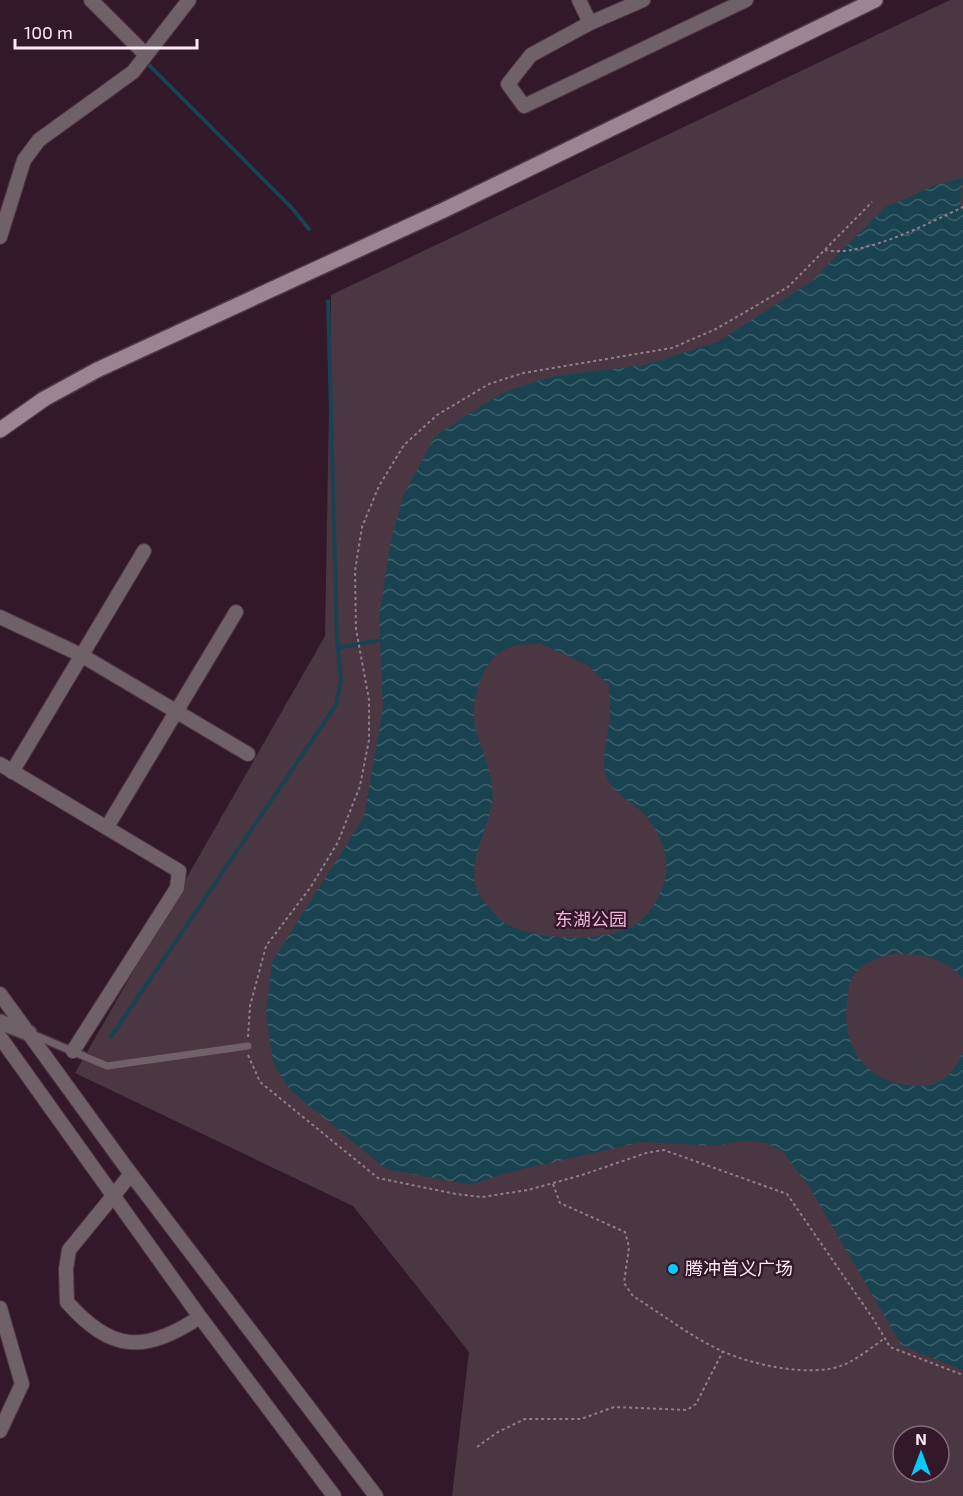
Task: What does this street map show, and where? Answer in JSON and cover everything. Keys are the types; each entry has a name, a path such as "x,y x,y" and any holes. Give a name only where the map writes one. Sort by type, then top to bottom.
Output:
{"main road":[{"path":"0,430 44,399 97,370 444,210 875,0"}],"street":[{"path":"91,0 146,55"},
{"path":"0,237 24,160 39,140 133,72 189,0"},
{"path":"579,0 590,23"},
{"path":"643,0 590,23 531,55 508,84 524,106 746,0"},
{"path":"73,1052 177,888 179,871 6,768 81,655 144,551"},
{"path":"107,827 236,612"},
{"path":"0,617 81,655 248,754"},
{"path":"0,994 131,1174 376,1496"},
{"path":"0,1022 29,1033"},
{"path":"0,1037 201,1317 334,1496"},
{"path":"131,1174 69,1250 66,1269 67,1302 98,1332 130,1344 174,1334 201,1317"},
{"path":"0,1308 22,1384 0,1431"}],"lane":[{"path":"29,1033 107,1066 248,1046"}],"path":[{"path":"872,202 788,287 716,329 672,348 523,373 489,384 437,415 404,445 380,486 362,527 355,571 356,629 369,700 369,740 360,786 338,842 309,888 266,946 250,1006 248,1046 249,1056 260,1082 378,1178 482,1197 553,1183 646,1153 664,1150 787,1194 890,1347 963,1376"},
{"path":"825,250 845,251 907,233 963,207"},
{"path":"553,1183 560,1203 625,1232 629,1247 624,1283 633,1296 723,1351 764,1364 807,1370 830,1369 844,1365 885,1338"},
{"path":"477,1447 498,1432 525,1419 581,1419 614,1407 687,1410 696,1404 723,1351"}],"green space":[{"name":"东湖公园","path":"950,0 963,0 963,1496 452,1496 469,1352 353,1206 75,1073 325,636 331,295"}],"water":[{"path":"963,178 960,205 963,209 963,978 949,966 933,958 897,954 877,958 864,965 851,980 846,1019 853,1048 861,1060 871,1071 898,1084 924,1086 939,1082 950,1074 963,1053 963,1370 902,1346 810,1188 783,1152 766,1143 741,1141 716,1146 642,1142 511,1172 470,1185 386,1169 290,1090 273,1062 266,1013 272,962 364,817 383,708 379,618 390,545 403,496 435,436 502,393 555,376 645,365 718,342 811,282 884,208 938,184","holes":["539,643 587,665 609,685 610,712 604,760 608,781 652,824 664,849 666,875 659,896 651,910 641,921 623,931 588,937 531,933 500,920 482,899 476,887 475,861 492,806 493,793 489,770 474,721 476,697 479,684 490,662 508,648"]}],"waterway":[{"path":"146,62 292,208 309,229"},
{"path":"111,1037 336,705 341,680 337,639 328,301"},
{"path":"338,648 380,640"}],"place":[{"name":"腾冲首义广场","path":"673,1269"}]}
